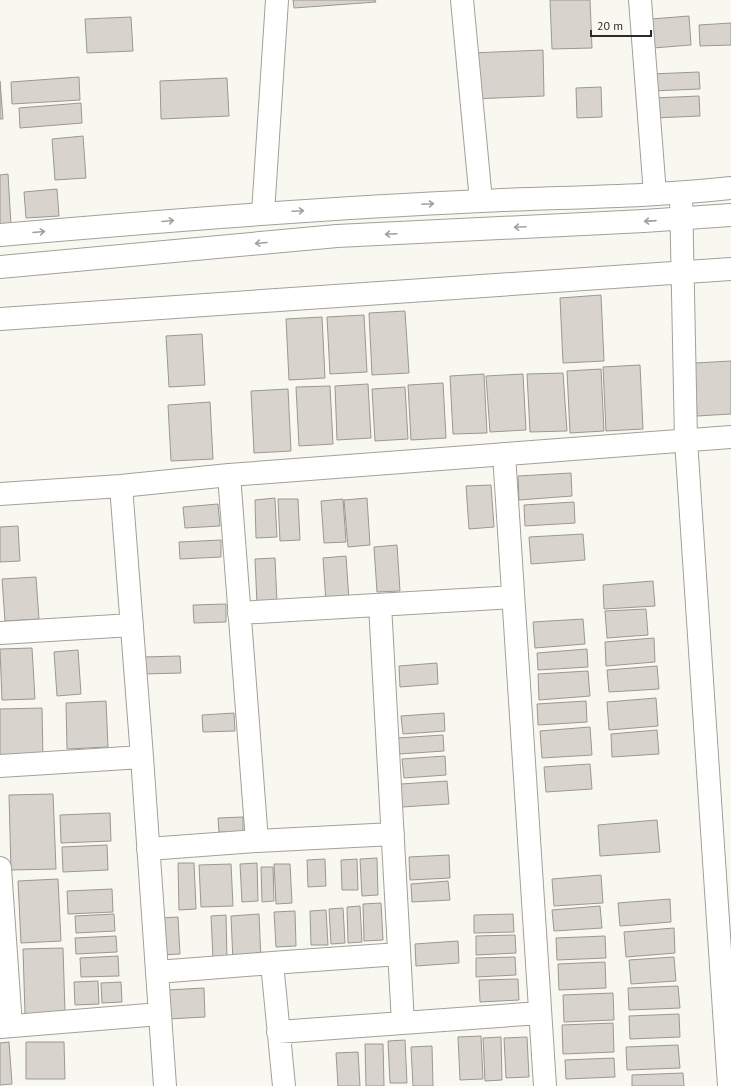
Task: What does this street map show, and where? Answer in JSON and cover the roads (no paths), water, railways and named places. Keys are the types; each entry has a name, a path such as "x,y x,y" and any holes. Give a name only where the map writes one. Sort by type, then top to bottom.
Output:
{"street":[{"path":"263,213 277,0"},
{"path":"462,0 481,200"},
{"path":"640,0 655,194"},
{"path":"0,235 263,213 481,200 681,194 731,188"},
{"path":"681,194 684,272 686,440 724,910 729,1086"},
{"path":"0,267 337,236 731,215"},
{"path":"0,319 731,269"},
{"path":"0,494 121,486 229,475 731,437"},
{"path":"504,454 545,1086"},
{"path":"229,475 257,841"},
{"path":"121,486 165,1086"},
{"path":"239,613 513,597"},
{"path":"380,605 403,1022"},
{"path":"0,633 132,626"},
{"path":"0,766 142,757"},
{"path":"148,849 257,841 393,834"},
{"path":"0,868 6,1026 160,1014"},
{"path":"157,972 399,954"},
{"path":"272,963 284,1086"},
{"path":"278,1032 540,1013"}]}
